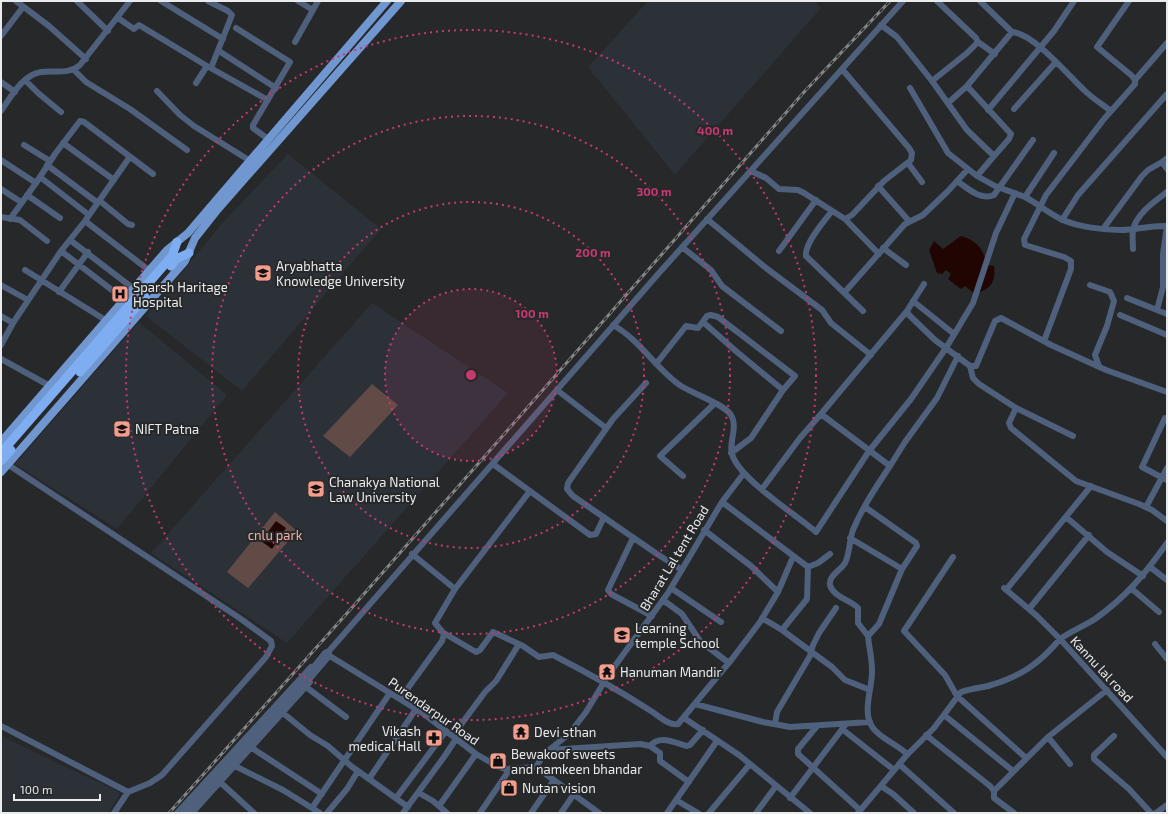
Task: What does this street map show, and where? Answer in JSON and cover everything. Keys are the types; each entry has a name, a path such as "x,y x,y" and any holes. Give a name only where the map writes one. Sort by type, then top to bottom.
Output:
{"highway":[{"path":"3,462 11,450 131,314 174,258 177,242"},
{"path":"1,453 174,258 189,253"}],"main road":[{"path":"253,163 268,139 388,1"},
{"path":"1,442 107,322 167,250 177,242 192,236 253,163 317,96 401,1"},
{"path":"376,15 383,21"},
{"path":"310,90 317,96"},
{"path":"1,472 3,462 185,261 189,253 192,236"}],"street":[{"path":"16,1 63,38 86,60"},
{"path":"77,1 108,30"},
{"path":"1,112 25,80 40,72 64,72 74,70 86,60 130,1"},
{"path":"161,1 223,39"},
{"path":"196,82 209,67 219,51 232,15 228,11 208,1"},
{"path":"298,1 313,10"},
{"path":"295,42 318,1"},
{"path":"310,676 412,554 558,390 613,325 903,1"},
{"path":"937,1 976,38 978,42 995,54"},
{"path":"980,1 1012,32 1023,35 1040,47 1090,96 1111,111"},
{"path":"988,110 1054,31 1074,1"},
{"path":"1129,1 1097,47 1135,80"},
{"path":"1,36 23,7"},
{"path":"118,18 134,28 139,25 268,100"},
{"path":"881,25 897,37 932,81 967,130 994,156"},
{"path":"236,28 290,62 253,125 254,128 268,139"},
{"path":"948,103 968,86 1012,32"},
{"path":"932,81 967,54 978,42"},
{"path":"1044,341 1071,266 1068,259 1024,244 1024,239 1040,206 1064,170 1132,87 1135,80 1167,43"},
{"path":"219,51 276,88"},
{"path":"1014,109 1055,63"},
{"path":"842,68 909,148 912,157 908,163 878,186 852,215 845,219"},
{"path":"74,70 86,82 126,106 187,150"},
{"path":"25,80 61,112"},
{"path":"1,82 15,92"},
{"path":"968,86 1011,134 1009,139 978,176"},
{"path":"910,88 940,136 948,154 978,176 1000,188 1025,197 1062,220 1103,229 1133,229 1153,226 1167,226 1163,254 1163,287 1156,310"},
{"path":"157,91 180,115 194,126 253,163"},
{"path":"1062,220 1078,195 1167,94"},
{"path":"10,219 36,183 48,163 77,124 82,121 129,158 153,174"},
{"path":"957,181 970,190 985,197 994,195 1033,140"},
{"path":"63,143 114,180"},
{"path":"24,145 128,224 132,225"},
{"path":"1025,197 1054,153"},
{"path":"1,345 13,323 40,281 55,263 61,251 99,202 129,158"},
{"path":"1,160 36,183"},
{"path":"1103,229 1148,170 1164,160 1167,169"},
{"path":"908,163 922,182"},
{"path":"844,293 883,248 910,221 923,215 968,169"},
{"path":"751,170 766,178 779,189 798,190 845,219 879,254"},
{"path":"40,177 150,271"},
{"path":"878,186 910,221"},
{"path":"1,189 21,202"},
{"path":"1133,249 1133,229 1144,211 1167,192"},
{"path":"613,325 620,329 656,364 682,386 728,412 733,420 731,453 744,473 816,532 869,451 906,407 946,348 976,296 996,233 1015,194"},
{"path":"27,195 60,218"},
{"path":"779,251 816,200"},
{"path":"832,211 809,243 806,256 863,311"},
{"path":"1,217 20,220 47,241"},
{"path":"707,219 766,268 822,310 831,323 871,355"},
{"path":"70,240 88,252 134,289"},
{"path":"682,247 711,270 726,289 781,331"},
{"path":"883,248 906,265"},
{"path":"61,251 125,300"},
{"path":"59,292 88,252"},
{"path":"25,270 40,281 107,322"},
{"path":"762,489 800,438 907,311 924,284"},
{"path":"1,285 28,300"},
{"path":"1090,285 1110,292 1114,301 1107,326 1095,354 1098,366"},
{"path":"1127,298 1167,314"},
{"path":"913,302 954,334"},
{"path":"907,311 909,315 946,348 970,366 975,381 1016,408 1073,436"},
{"path":"656,364 686,326 698,328 708,316 714,315 795,376 783,390 751,438 731,453"},
{"path":"1120,315 1167,335"},
{"path":"1,316 13,323"},
{"path":"970,366 976,366 979,362 998,319 1006,320 1044,341 1098,366 1167,392"},
{"path":"703,322 783,390"},
{"path":"908,754 877,732 870,722 870,690 872,671 868,636 858,623 858,608 844,600 830,587 831,578 846,560 850,538 865,507 905,442 937,398 958,356"},
{"path":"1,358 50,386"},
{"path":"646,384 606,428 566,486 574,496 633,538 682,570"},
{"path":"558,390 606,428"},
{"path":"683,476 660,456 714,404"},
{"path":"1016,408 1009,423 1011,428 1072,478 1146,507 1167,521"},
{"path":"821,414 890,466"},
{"path":"1164,478 1142,467 1165,418"},
{"path":"3,462 241,619 271,641 272,646 266,657 162,775 150,783 128,792 114,813"},
{"path":"493,464 592,536 596,534 604,517"},
{"path":"1146,507 1164,478 1167,468"},
{"name":"Bharat Lal tent Road","path":"536,766 550,750 573,729 672,588 704,530 722,502 744,473"},
{"path":"1091,486 1005,589 1029,609 1060,639 1095,619 1132,589 1167,543"},
{"path":"530,491 455,589 435,623 442,632 476,652 480,650 493,632 519,644 540,657 553,655 673,724 678,724 684,718 729,664 762,618 778,592 793,557"},
{"path":"722,502 808,568"},
{"path":"865,507 916,543 916,549 902,569 881,619 868,636"},
{"path":"1066,517 1107,552 1143,576"},
{"path":"704,530 738,555 778,592"},
{"path":"1029,609 1089,536"},
{"path":"633,538 608,590 611,594 652,616"},
{"path":"850,538 902,569"},
{"path":"412,554 455,589"},
{"path":"808,568 830,554"},
{"path":"953,557 904,631 945,675 957,696 1026,758"},
{"path":"1150,567 1167,579"},
{"path":"782,630 807,599 808,568"},
{"path":"672,588 721,622"},
{"path":"1132,589 1159,612"},
{"path":"663,600 682,614 700,641 729,664"},
{"path":"775,724 777,712 799,673 808,661 819,633 836,608"},
{"path":"762,618 782,630 811,651 832,667 845,680 870,690"},
{"path":"400,699 442,641 444,634 442,632"},
{"name":"Kannu lal road","path":"957,696 961,692 991,685 1028,670 1038,663 1060,639 1166,754"},
{"path":"283,713 310,735 328,746 345,761 396,798 405,811 456,739 460,726 485,692 496,681 519,644"},
{"path":"1155,644 1167,659"},
{"path":"185,813 304,686 312,680 310,676 314,666 328,653"},
{"name":"Purendarpur Road","path":"328,653 416,709 476,754 499,767 510,769 536,766"},
{"path":"177,813 304,672 309,667 314,666"},
{"path":"192,813 283,713 304,686"},
{"path":"304,686 346,717"},
{"path":"994,791 1048,737 1107,690"},
{"path":"312,808 390,693"},
{"path":"817,726 798,749 800,758 813,768 859,811 899,764 944,715 957,696"},
{"path":"695,704 775,724 795,727 844,726 870,722"},
{"path":"369,779 416,709"},
{"path":"944,715 1013,771"},
{"path":"684,718 750,764 810,813"},
{"path":"1,726 128,792"},
{"path":"790,798 844,726"},
{"path":"844,726 894,770"},
{"path":"650,746 657,740 665,740 687,746 703,730"},
{"path":"396,798 446,731"},
{"path":"926,735 955,756 990,786 994,791 994,798 997,802 1014,813"},
{"path":"1114,736 1094,755 1094,759 1123,784 1151,813"},
{"path":"1048,737 1070,764"},
{"path":"667,813 718,741"},
{"path":"550,750 640,744 650,746 660,753 660,761 663,764 689,782"},
{"path":"252,748 322,794"},
{"path":"439,806 476,754"},
{"path":"709,813 725,796 750,764"},
{"path":"899,764 954,813"},
{"path":"235,766 283,790 320,813"},
{"path":"536,766 574,794 594,812"},
{"path":"480,813 510,769"},
{"path":"327,813 347,789 358,770"},
{"path":"531,813 554,780"},
{"path":"220,782 254,813"},
{"path":"756,813 776,786"},
{"path":"881,786 893,794 914,813"},
{"path":"419,792 448,813"},
{"path":"561,813 574,794"},
{"path":"676,800 698,813"},
{"path":"1156,813 1167,805"}],"shaded area":[{"path":"648,1 815,1 821,8 675,175 588,67"},
{"name":"Aryabhatta Knowledge University","path":"288,154 381,229 242,391 146,316 224,221"},
{"path":"961,236 976,243 984,254 987,265 994,266 993,281 989,287 975,294 965,286 961,289 948,279 951,274 946,270 942,274 937,273 929,250 934,241 943,249"},
{"name":"Chanakya National Law University","path":"372,303 508,393 287,643 151,553"},
{"name":"NIFT Patna","path":"139,322 227,395 117,529 15,464"},
{"path":"276,521 286,528 272,549 261,541"},
{"path":"1,736 119,792 119,796 108,813 1,813"}],"green space":[{"path":"372,384 398,405 350,457 323,436"},
{"name":"cnlu park","path":"275,512 297,531 248,588 227,572"}],"railway":[{"path":"169,813 349,611 805,91 890,1"}],"place":[{"name":"Aryabhatta Knowledge University","path":"263,273"},
{"name":"Sparsh Haritage Hospital","path":"120,294"},
{"name":"NIFT Patna","path":"122,429"},
{"name":"Chanakya National Law University","path":"316,489"},
{"name":"Learning temple School","path":"622,635"},
{"name":"Hanuman Mandir","path":"607,672"},
{"name":"Devi sthan","path":"521,732"},
{"name":"Vikash medical Hall","path":"434,738"},
{"name":"Bewakoof sweets and namkeen bhandar","path":"498,761"},
{"name":"Nutan vision","path":"509,788"}]}
